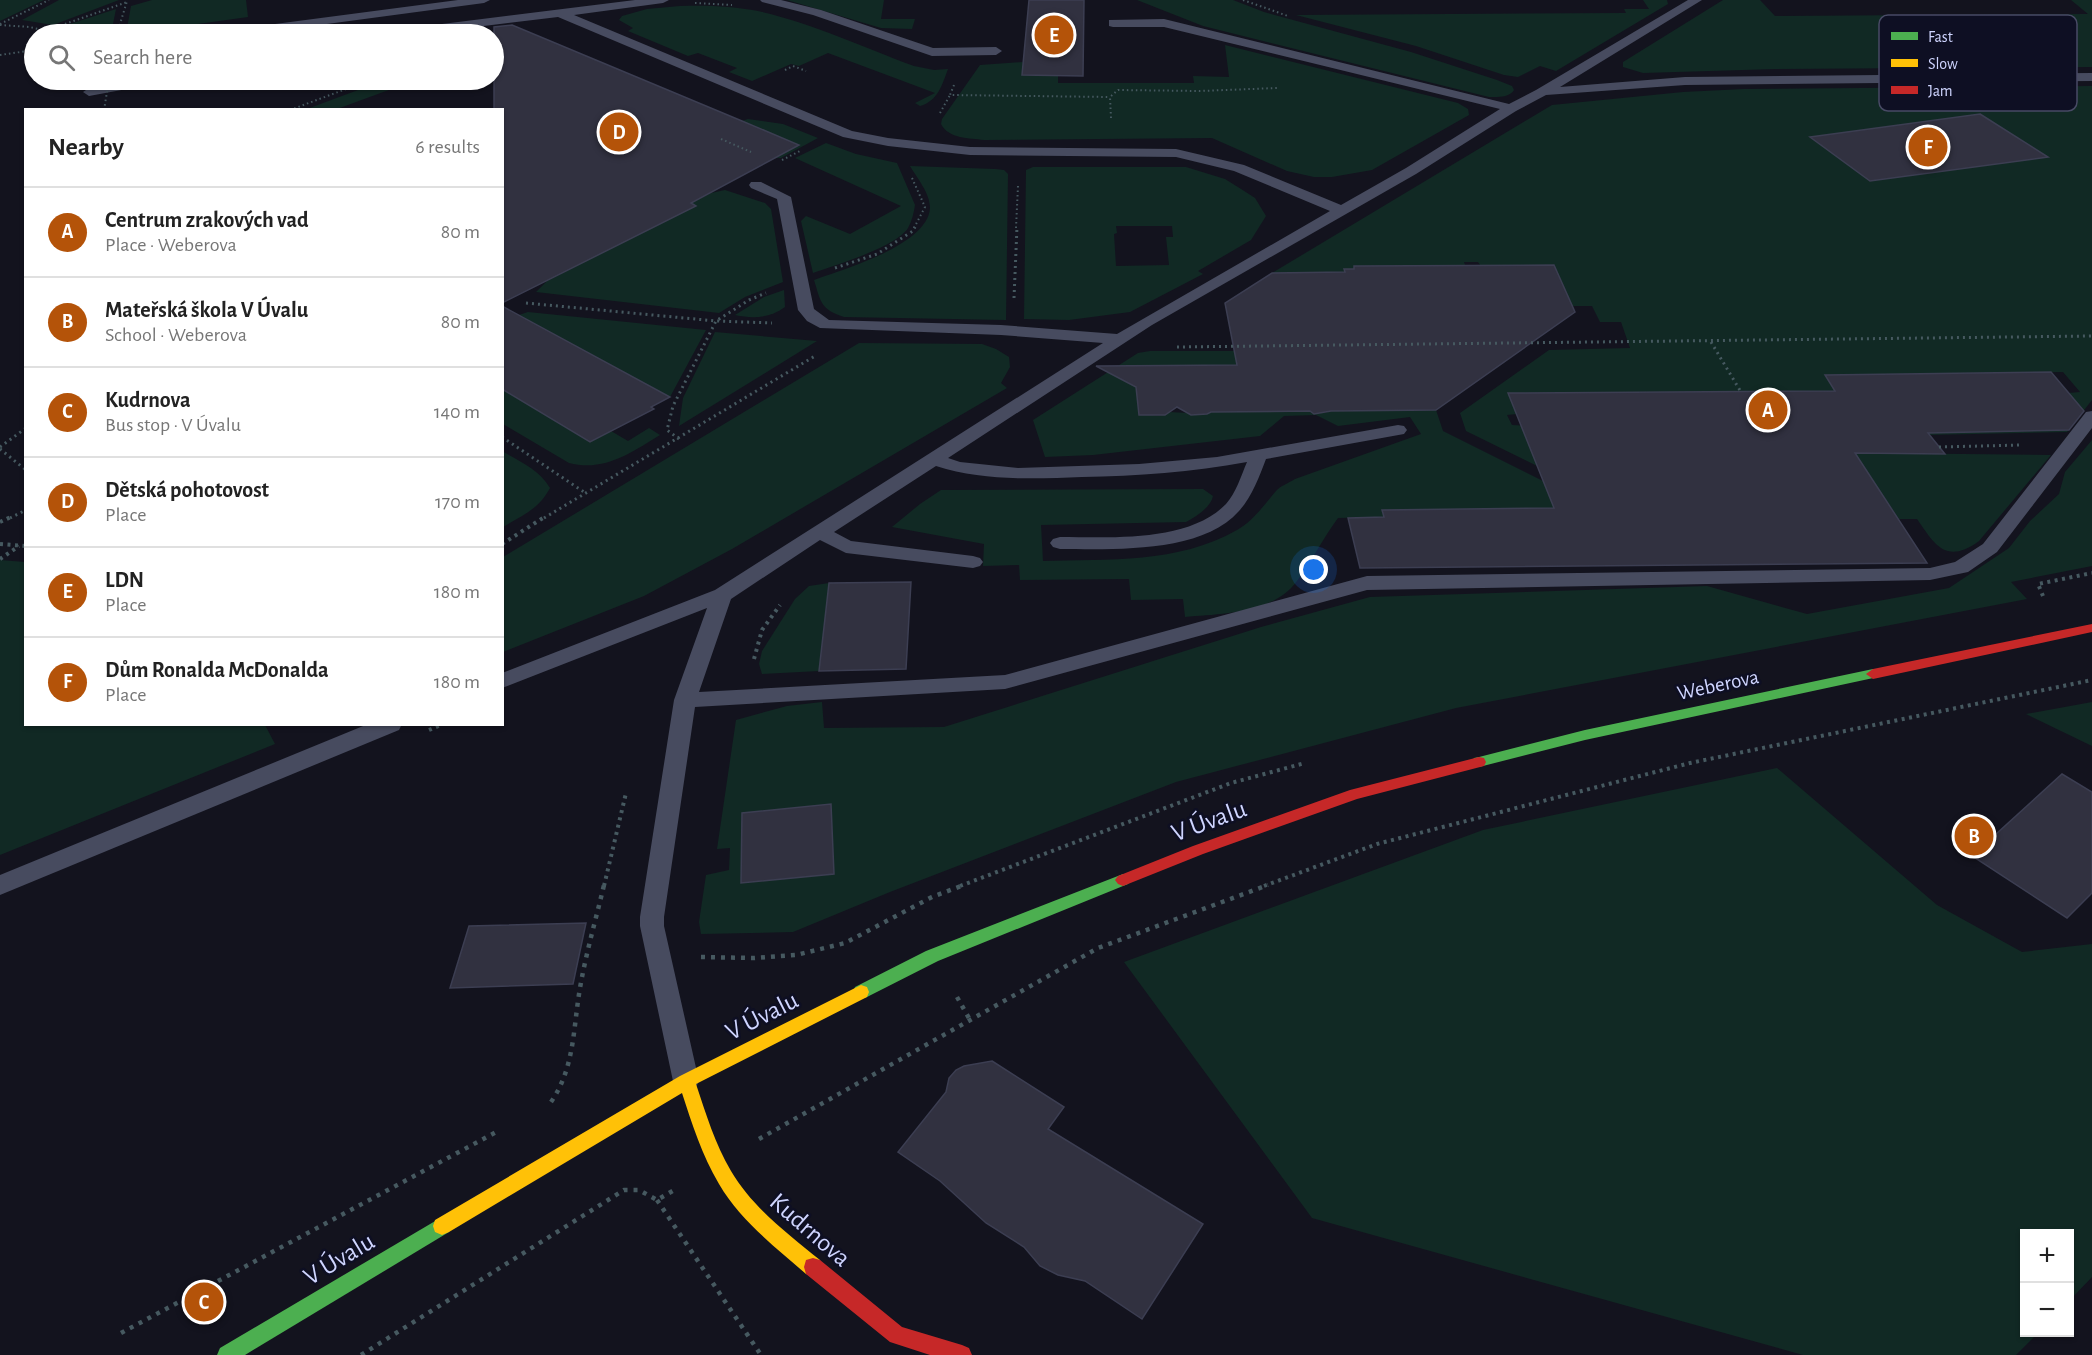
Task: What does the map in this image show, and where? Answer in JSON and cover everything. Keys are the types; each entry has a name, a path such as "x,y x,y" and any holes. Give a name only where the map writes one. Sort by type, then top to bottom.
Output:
{"street":[{"name":"Weberova","path":"1355,794 1585,735 2092,628"},
{"name":"V Úvalu","path":"227,1355 686,1081 932,956 1198,850 1355,794"},
{"name":"Kudrnova","path":"686,1081 717,1164 742,1202 777,1237 897,1335 962,1355"}],"lane":[{"path":"305,24 484,0"},
{"path":"473,24 663,0"},
{"path":"766,0 817,12 932,52 996,51"},
{"path":"504,680 722,595 1121,339 1340,210 1411,171 1511,108 1541,93 1696,0"},
{"path":"559,13 751,95 848,134 867,139 925,148 1018,152 1176,153 1200,156 1221,161 1340,210"},
{"path":"1113,23 1164,23 1511,108"},
{"path":"2077,77 2092,77"},
{"path":"1541,93 1685,81 1879,79"},
{"path":"88,92 99,90"},
{"path":"756,185 784,197 806,310 813,318 826,325 1001,330 1121,339"},
{"path":"686,700 1005,682 1368,583 1930,574 1961,567 1990,548 2092,416"},
{"path":"934,459 958,467 1018,474 1139,470 1217,462 1398,430"},
{"path":"1059,543 1135,543 1198,531 1230,511 1242,494 1259,455"},
{"path":"820,532 846,547 973,562"},
{"path":"686,1081 651,926 686,700 722,595"},
{"path":"0,885 387,726"}],"path":[{"path":"0,25 49,0"},
{"path":"64,24 127,1"},
{"path":"120,24 127,1"},
{"path":"0,25 24,28"},
{"path":"0,55 24,51"},
{"path":"939,115 950,95 960,67 962,51"},
{"path":"950,95 1110,97 1118,90 1200,91 1280,87"},
{"path":"104,108 107,90"},
{"path":"295,108 343,90"},
{"path":"1110,97 1112,119"},
{"path":"721,139 754,153"},
{"path":"775,163 806,148"},
{"path":"1014,305 1018,176"},
{"path":"679,439 668,430 673,406 716,321 749,300 775,290"},
{"path":"526,303 716,321 826,325"},
{"path":"504,543 584,492 679,439 860,327"},
{"path":"1172,347 2092,337"},
{"path":"1710,341 1741,392"},
{"path":"24,430 0,448 24,468"},
{"path":"504,438 584,492"},
{"path":"1939,447 2071,443"},
{"path":"0,522 24,511"},
{"path":"0,544 24,546"},
{"path":"0,560 19,546"},
{"path":"2045,602 2038,584 2092,573"},
{"path":"736,698 754,661 758,636 772,612 781,604"},
{"path":"756,1141 1098,948 1377,844 1690,763 2092,680"},
{"path":"695,957 754,958 796,954 845,943 932,897 1231,783 1310,762"},
{"path":"546,1107 560,1091 566,1075 580,988 629,783"},
{"path":"955,994 970,1020"},
{"path":"121,1332 507,1127"},
{"path":"657,1200 677,1188"},
{"path":"361,1355 624,1190 639,1190 657,1200 761,1355"}],"green space":[{"path":"0,0 44,0 0,21"},
{"path":"59,0 119,0 56,24 22,20"},
{"path":"152,0 246,0 248,17 198,24 128,24 131,6"},
{"path":"787,0 884,0 881,19 915,19 912,29 881,28"},
{"path":"1137,0 1233,0 1264,12 1411,52 1497,80 1512,86 1514,90 1506,96 1489,97 1203,26"},
{"path":"1643,0 1667,0 1668,4 1556,71 1540,66 1518,77 1504,75 1416,46 1296,15 1626,13 1624,9 1649,9"},
{"path":"1723,0 1760,0 1775,16 1879,15 1879,68 1643,73 1623,67 1623,62"},
{"path":"2071,0 2092,0 2092,67 2077,67 2077,15 1932,15 2088,14"},
{"path":"719,6 758,11 817,28 914,66 934,70 948,69 935,96 920,106 915,103 935,93 828,53 799,66 791,64 752,81 729,72 737,68 698,53 688,56 628,31 633,28 619,20 622,16 647,9"},
{"path":"116,9 113,24 70,24"},
{"path":"1225,45 1458,103 1468,109 1469,115 1372,170 1332,177 1314,177 1287,171 1212,138 984,140 954,135 941,124 942,119 980,65 1023,62 1022,75 1058,76 1058,83 1194,83 1193,76 1229,77"},
{"path":"2077,86 2092,86 2092,400 2067,432 1928,435 1899,433 2038,431 2068,393 2080,392 2063,372 1825,375 1835,391 1520,393 1513,406 1517,414 1507,415 1512,425 1860,442 1868,453 2051,455 1979,541 1958,551 1942,549 1917,519 1899,519 1881,493 1606,500 1466,431 1460,413 1549,350 1630,348 1621,322 1600,322 1592,306 1572,306 1554,265 1480,265 1478,262 1464,262 1465,265 1354,266 1355,272 1352,273 1351,269 1344,269 1345,272 1272,273 1552,105 1683,92 1879,88 1879,111 2077,111"},
{"path":"358,90 389,90 340,108 310,108"},
{"path":"748,119 783,124 818,138 781,158 774,158 760,129 742,121"},
{"path":"826,143 856,154 897,163 915,205 908,228 891,242 865,255 813,273 801,221 806,216 850,234 901,206 795,158"},
{"path":"910,166 995,169 1004,170 1008,174 1006,320 844,317 830,311 823,304 814,280 882,254 915,233 926,221 930,208 928,197"},
{"path":"1033,167 1186,167 1225,179 1255,198 1266,216 1251,240 1198,271 1203,274 1130,312 1069,320 1024,319 1026,170","holes":["1116,226 1172,226 1173,237 1166,237 1169,265 1116,266 1114,234 1117,233"]},
{"path":"725,190 765,203 771,209 783,282 745,297 719,313 536,292 547,281 695,206 691,203 711,193"},
{"path":"784,290 785,307 780,311 762,317 735,315 764,297"},
{"path":"528,312 706,330 670,397 519,315"},
{"path":"715,332 817,341 679,426 683,398"},
{"path":"859,343 982,344 1009,357 1010,367 1001,383 1007,388 732,549 644,596 504,652 504,556"},
{"path":"1150,351 1520,351 1504,362 1135,366 1139,413 1207,414 1211,412 1290,411 1300,408 1319,413 1436,410 1443,431 1591,505 1500,516 1497,509 1383,510 1384,517 1338,518 1308,566 1287,592 1261,606 1246,610 1185,617 1183,599 1131,600 1129,579 1020,580 1019,565 983,566 984,544 892,527 941,490 1203,489 1213,496 1212,500 1202,511 1186,522 1041,525 1043,561 1142,558 1167,554 1191,549 1237,530 1253,517 1278,489 1295,479 1421,434 1410,417 1338,426 1316,415 1284,416 1260,436 1093,455 1045,457 1033,420 1138,353"},
{"path":"504,390 590,442 611,431 628,441 649,428 660,435 628,454 606,463 582,465 569,463 504,425"},
{"path":"2092,440 2092,566 2011,582 2027,599 1456,708 1176,782 890,892 793,932 701,934 699,922 706,875 729,870 730,848 717,849 736,720 787,706 822,702 824,728 944,727 1261,627 1370,597 1707,586 1807,614 1949,588 2009,548 2030,521 2059,494 2065,472","holes":["831,804 834,874 742,883 743,813"]},
{"path":"504,452 535,471 550,488 541,501 524,515 504,526"},
{"path":"0,560 24,562 24,726 266,726 275,744 0,855"},
{"path":"829,583 819,671 762,674 759,664 762,651 795,599 809,586"},
{"path":"2092,702 2092,746 2026,714"},
{"path":"1777,768 1937,905 2022,952 2092,944 2092,1277 2074,1296 2074,1229 2020,1229 2020,1337 2034,1337 2016,1355 1803,1355 1312,1218 1124,962 1483,830"}],"building":[{"path":"1029,0 1084,0 1083,76 1022,75"},
{"path":"512,25 799,145 691,203 696,206 504,302 504,108 494,108 494,90 504,90 504,26"},
{"path":"1980,114 2048,157 1870,181 1810,137"},
{"path":"1554,265 1575,312 1436,410 1331,411 1314,414 1310,411 1211,412 1191,415 1177,407 1165,415 1139,415 1136,387 1096,366 1237,365 1225,303 1272,273 1345,272 1344,269 1354,269 1354,266"},
{"path":"504,307 670,397 651,407 654,409 590,442 504,390"},
{"path":"2051,372 2084,411 2069,430 1928,433 1945,454 1855,453 1927,563 1360,568 1348,518 1384,517 1382,510 1554,508 1508,393 1835,391 1825,375"},
{"path":"911,582 906,669 819,671 829,583"},
{"path":"2062,774 2092,792 2092,893 2067,918 1972,856"},
{"path":"831,804 834,874 741,883 742,813"},
{"path":"586,923 573,984 450,988 469,926"},
{"path":"992,1061 1064,1107 1048,1129 1203,1224 1142,1319 1085,1281 1058,1275 1040,1266 1024,1247 986,1223 940,1181 898,1152 946,1092 949,1078 956,1070 964,1066"}],"traffic: fast":[{"path":"1479,762 1585,735 1873,674"},
{"path":"861,992 932,956 1123,880"},
{"path":"227,1355 442,1226"}],"traffic: slow":[{"path":"442,1226 686,1081 861,992"},
{"path":"686,1081 708,1143 725,1179 759,1220 813,1267"}],"traffic: jam":[{"path":"1873,674 2092,628"},
{"path":"1123,880 1198,850 1355,794 1479,762"},
{"path":"813,1267 897,1335 962,1355"}],"place":[{"name":"LDN","path":"1054,35"},
{"name":"Dětská pohotovost","path":"619,132"},
{"name":"Dům Ronalda McDonalda","path":"1928,147"},
{"name":"Centrum zrakových vad","path":"1768,410"},
{"name":"Mateřská škola V Úvalu","path":"1974,836"},
{"name":"Kudrnova","path":"204,1302"}]}
